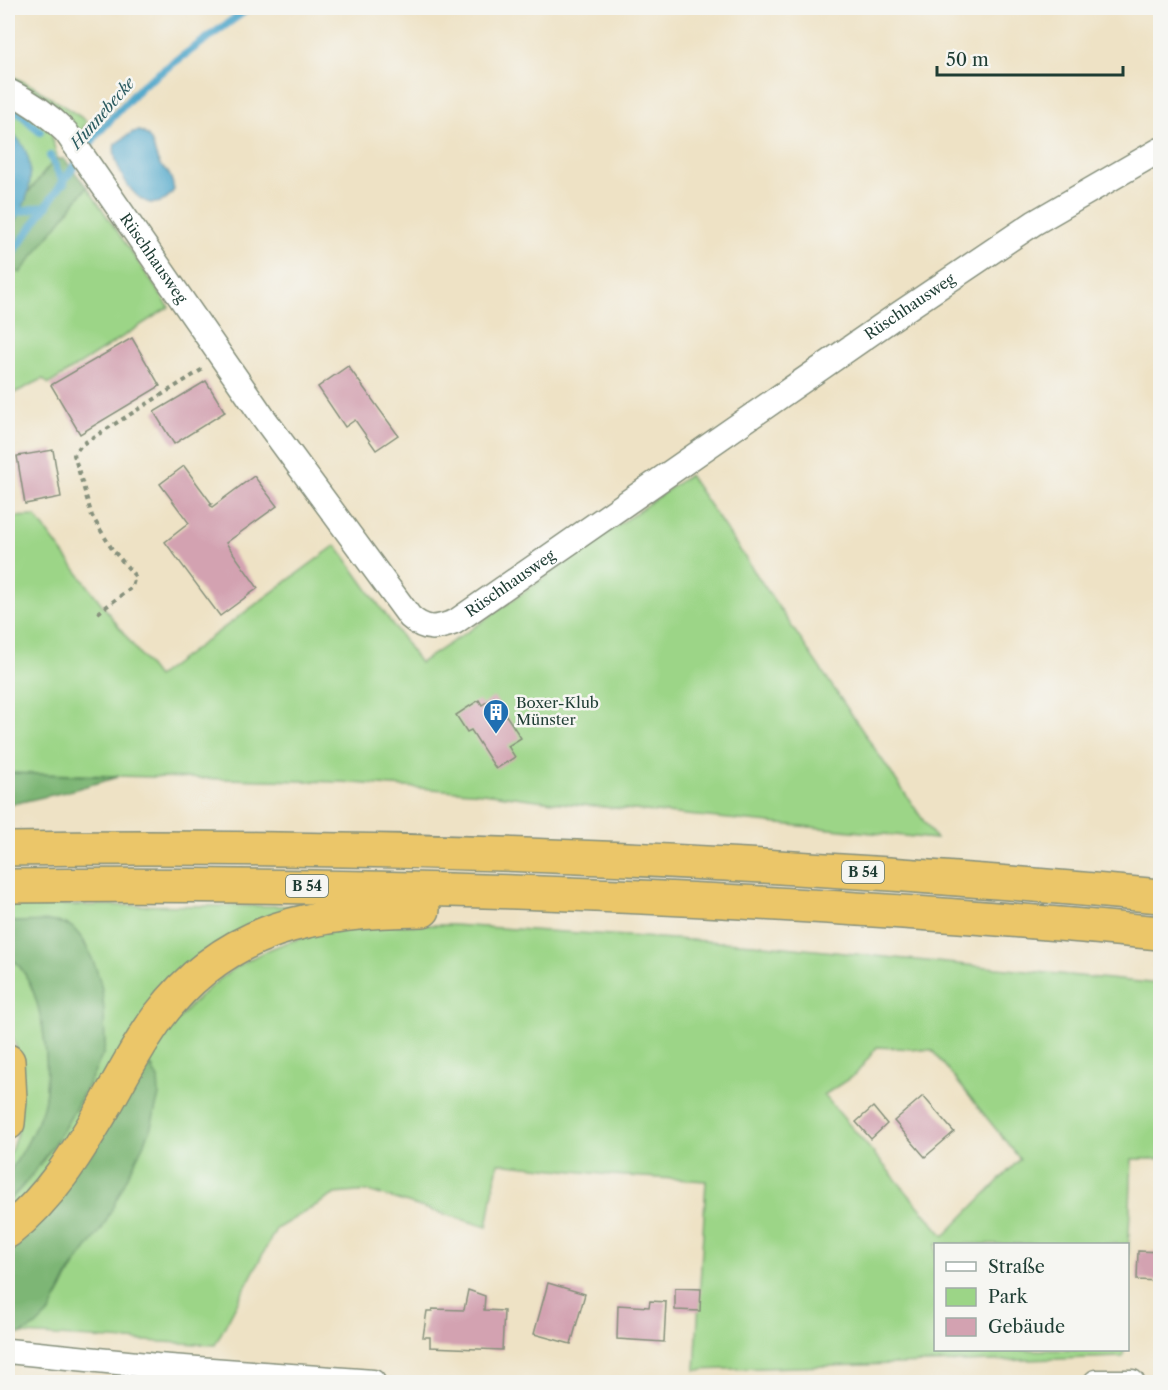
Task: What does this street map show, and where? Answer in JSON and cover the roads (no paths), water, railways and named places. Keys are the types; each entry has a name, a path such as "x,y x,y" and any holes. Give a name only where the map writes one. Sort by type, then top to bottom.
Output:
{"highway":[{"name":"B 54","path":"8,849 318,849 566,856 799,868 1161,896"},
{"name":"B 54","path":"8,886 272,885 607,894 864,909 1161,933"},
{"path":"8,1231 43,1200 60,1179 159,1016 202,970 226,952 256,936 287,925 331,916 380,910 429,910 607,894"},
{"path":"8,1061 10,1100 8,1123"}],"street":[{"name":"Rüschhausweg","path":"8,91 29,101 66,132 305,476 410,617 419,625 429,629 440,628 455,622 1034,223 1161,150"},
{"path":"8,1351 157,1366 373,1383"},
{"path":"1096,1383 1132,1383"}],"water":[{"path":"8,130 19,140 26,152 30,165 30,179 23,206 17,219 8,230"},
{"path":"140,131 149,137 160,165 172,180 174,190 163,201 152,203 141,199 131,190 118,165 115,144 133,132"}],"waterway":[{"name":"Hunnebecke","path":"8,260 97,134 143,85 249,8"},
{"path":"8,106 21,114 40,132"},
{"path":"50,156 64,183"},
{"name":"Hunnebecke","path":"8,214 47,206"}],"place":[{"name":"Boxer-Klub Münster","path":"496,735"}]}
